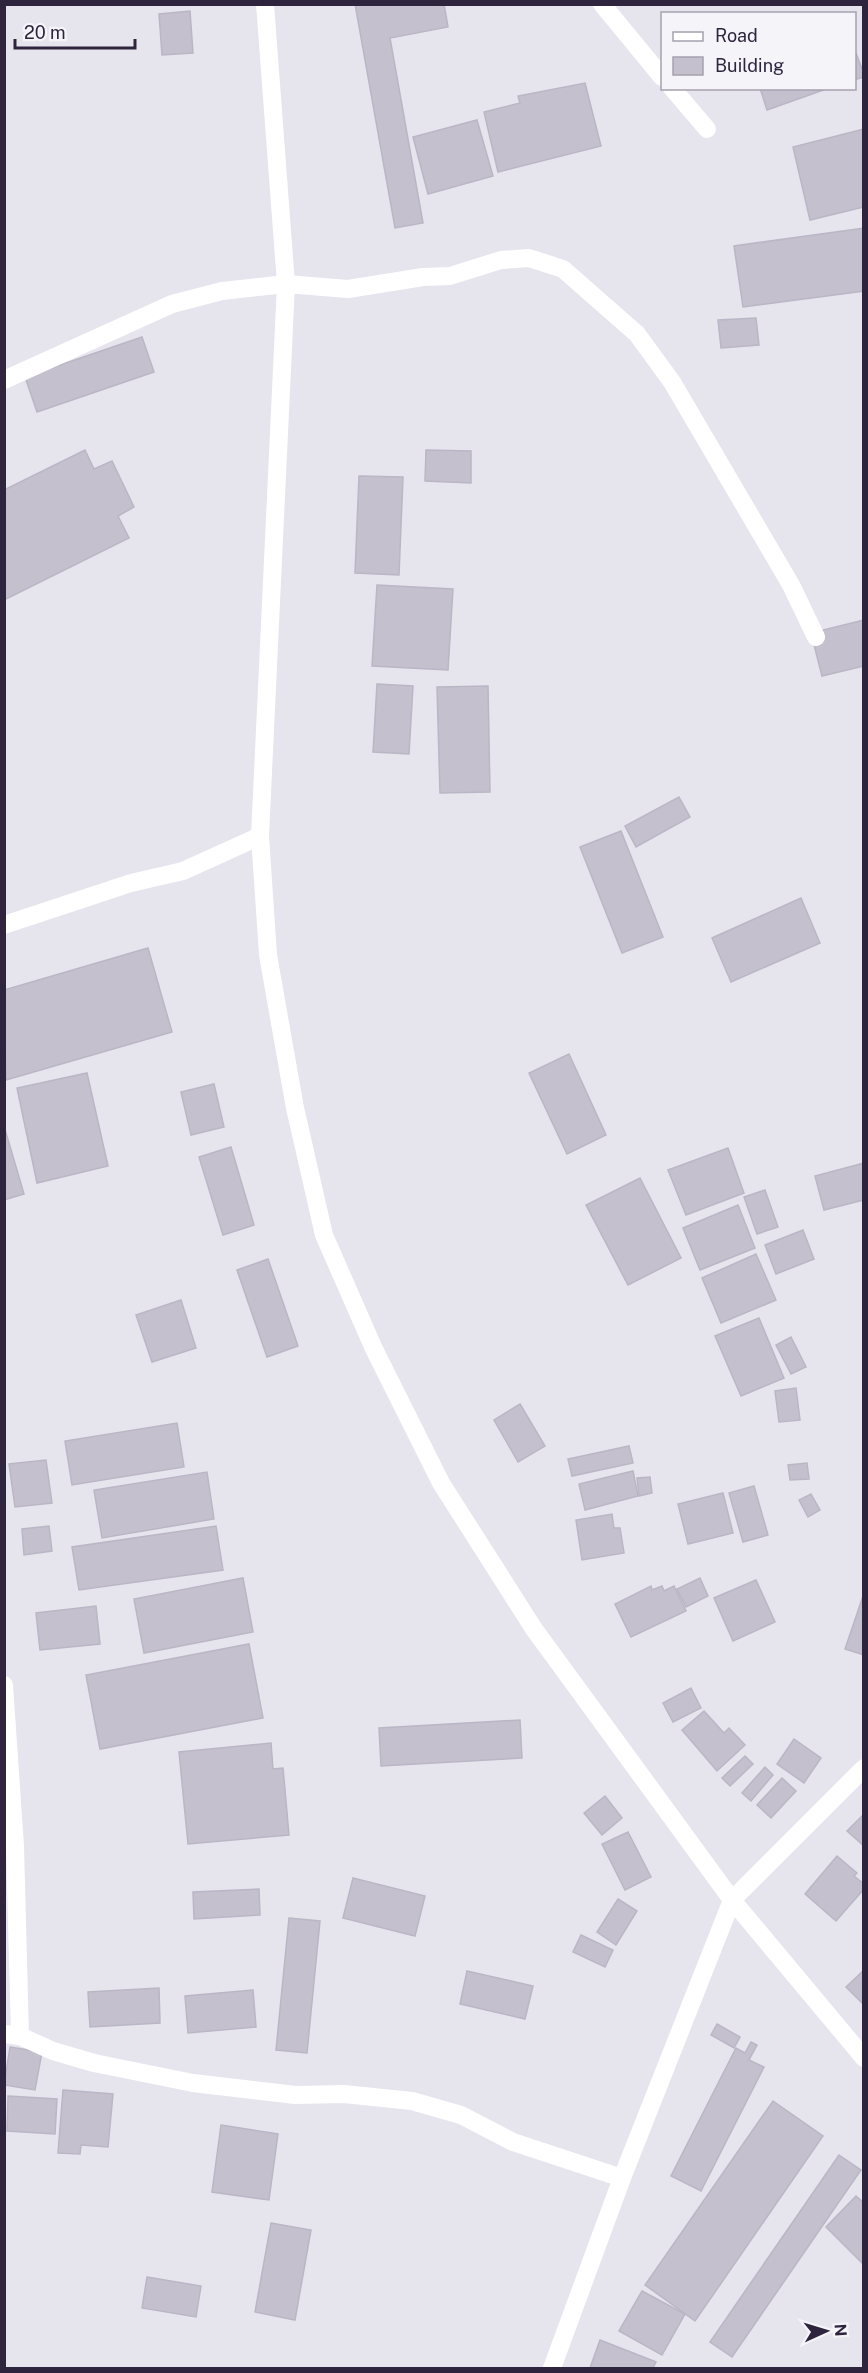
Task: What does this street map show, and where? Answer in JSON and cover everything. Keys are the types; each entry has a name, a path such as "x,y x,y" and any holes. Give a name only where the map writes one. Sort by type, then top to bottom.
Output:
{"street":[{"path":"265,4 286,284 260,836 268,955 295,1108 324,1235 360,1318 441,1483 534,1629 732,1900 864,2058"},
{"path":"602,4 661,75"},
{"path":"674,90 707,129"},
{"path":"4,380 172,304 222,291 286,284 348,290 423,277 450,276 501,260 529,258 563,269 637,334 672,382 791,585 816,637"},
{"path":"4,925 131,884 183,870 260,836"},
{"path":"4,1685 15,1846 12,2035 53,2051 94,2063 193,2083 295,2095 344,2094 412,2101 461,2115 513,2142 622,2178"},
{"path":"552,2368 622,2178 732,1900 864,1768"}],"building":[{"path":"355,4 444,4 448,27 390,38 423,223 395,228"},
{"path":"190,11 193,53 162,55 159,14"},
{"path":"856,53 864,74 864,77 856,79"},
{"path":"585,83 601,146 498,172 484,112 520,103 518,96"},
{"path":"761,90 823,90 767,110"},
{"path":"477,120 493,176 428,194 413,137"},
{"path":"864,129 864,207 810,220 793,147"},
{"path":"864,228 864,291 743,307 734,246"},
{"path":"756,318 759,345 721,348 718,320"},
{"path":"142,337 154,372 37,412 25,377"},
{"path":"85,450 94,469 112,461 134,507 118,516 129,538 4,600 4,490"},
{"path":"426,450 471,451 471,483 425,481"},
{"path":"359,476 403,477 399,575 355,573"},
{"path":"377,585 453,589 448,670 372,666"},
{"path":"864,620 864,666 822,676 811,633"},
{"path":"377,684 413,686 409,754 373,752"},
{"path":"488,686 490,792 440,793 437,687"},
{"path":"679,797 690,817 636,847 625,826"},
{"path":"621,831 663,937 622,953 580,847"},
{"path":"801,898 820,943 731,982 712,938"},
{"path":"148,948 172,1032 6,1080 4,990"},
{"path":"569,1054 606,1135 567,1154 529,1073"},
{"path":"87,1073 108,1166 37,1183 17,1088"},
{"path":"214,1084 224,1127 191,1135 181,1092"},
{"path":"4,1126 24,1194 4,1200"},
{"path":"231,1147 254,1225 223,1235 199,1157"},
{"path":"728,1148 744,1193 686,1215 668,1170"},
{"path":"864,1163 864,1200 824,1210 815,1176"},
{"path":"640,1178 681,1258 628,1285 586,1205"},
{"path":"765,1190 778,1227 757,1234 744,1197"},
{"path":"738,1205 755,1248 700,1270 683,1228"},
{"path":"803,1230 814,1259 776,1274 765,1245"},
{"path":"756,1254 776,1300 721,1323 702,1278"},
{"path":"268,1259 298,1346 267,1357 237,1270"},
{"path":"181,1300 196,1348 152,1362 136,1315"},
{"path":"759,1318 784,1378 741,1396 715,1336"},
{"path":"791,1337 806,1367 791,1374 776,1345"},
{"path":"796,1388 800,1420 779,1422 775,1391"},
{"path":"520,1404 545,1446 518,1462 494,1420"},
{"path":"177,1423 184,1467 72,1485 65,1441"},
{"path":"629,1446 633,1463 572,1476 568,1459"},
{"path":"46,1460 52,1503 15,1507 9,1464"},
{"path":"807,1463 809,1479 790,1480 788,1465"},
{"path":"633,1471 638,1496 585,1510 579,1484"},
{"path":"207,1472 214,1519 102,1538 94,1490"},
{"path":"650,1477 652,1493 639,1496 637,1478"},
{"path":"754,1486 768,1535 743,1542 729,1493"},
{"path":"723,1493 733,1533 688,1544 678,1504"},
{"path":"811,1494 820,1510 808,1517 799,1500"},
{"path":"612,1514 614,1528 620,1528 624,1553 582,1560 576,1520"},
{"path":"49,1526 52,1551 24,1555 22,1529"},
{"path":"216,1526 223,1570 79,1590 72,1547"},
{"path":"243,1578 253,1632 144,1653 134,1599"},
{"path":"700,1578 708,1596 686,1607 677,1589"},
{"path":"756,1580 775,1622 733,1641 714,1598"},
{"path":"651,1586 652,1590 662,1586 664,1591 674,1586 686,1611 631,1637 615,1604"},
{"path":"864,1593 864,1655 845,1649"},
{"path":"96,1606 100,1644 40,1650 36,1613"},
{"path":"249,1644 263,1718 100,1749 86,1675"},
{"path":"691,1688 701,1708 673,1722 663,1703"},
{"path":"704,1711 724,1733 729,1728 745,1745 717,1771 682,1730"},
{"path":"520,1720 522,1758 381,1766 379,1728"},
{"path":"794,1739 821,1758 804,1783 777,1764"},
{"path":"271,1743 273,1769 283,1768 289,1835 188,1844 179,1752"},
{"path":"745,1756 753,1764 730,1786 722,1778"},
{"path":"765,1767 773,1775 751,1801 742,1793"},
{"path":"782,1778 796,1791 771,1818 757,1805"},
{"path":"605,1796 622,1818 602,1835 584,1813"},
{"path":"864,1814 864,1846 847,1831"},
{"path":"628,1832 651,1877 625,1890 602,1844"},
{"path":"837,1856 857,1873 854,1876 864,1884 864,1889 836,1921 805,1894"},
{"path":"353,1878 425,1896 415,1936 343,1918"},
{"path":"259,1889 260,1915 194,1919 193,1892"},
{"path":"618,1899 637,1911 616,1945 597,1932"},
{"path":"289,1918 320,1921 307,2053 276,2050"},
{"path":"581,1935 613,1950 605,1967 573,1952"},
{"path":"864,1970 864,2005 846,1987"},
{"path":"467,1971 533,1986 525,2019 460,2004"},
{"path":"159,1988 160,2023 90,2027 88,1992"},
{"path":"253,1990 256,2027 188,2033 185,1996"},
{"path":"717,2024 740,2037 734,2048 711,2035"},
{"path":"751,2042 757,2045 749,2060 764,2067 701,2191 671,2176 736,2048 745,2053"},
{"path":"10,2047 42,2052 35,2090 4,2085"},
{"path":"63,2090 113,2094 108,2147 81,2145 80,2154 58,2153"},
{"path":"8,2096 57,2099 55,2134 7,2131"},
{"path":"773,2101 823,2136 695,2321 645,2285"},
{"path":"221,2125 278,2134 269,2200 212,2192"},
{"path":"839,2155 861,2170 732,2357 710,2342"},
{"path":"856,2196 864,2203 864,2265 826,2227"},
{"path":"271,2223 311,2230 295,2320 255,2312"},
{"path":"147,2277 201,2286 196,2317 142,2308"},
{"path":"642,2291 685,2314 662,2355 619,2331"},
{"path":"600,2340 656,2362 653,2368 590,2368"}]}
